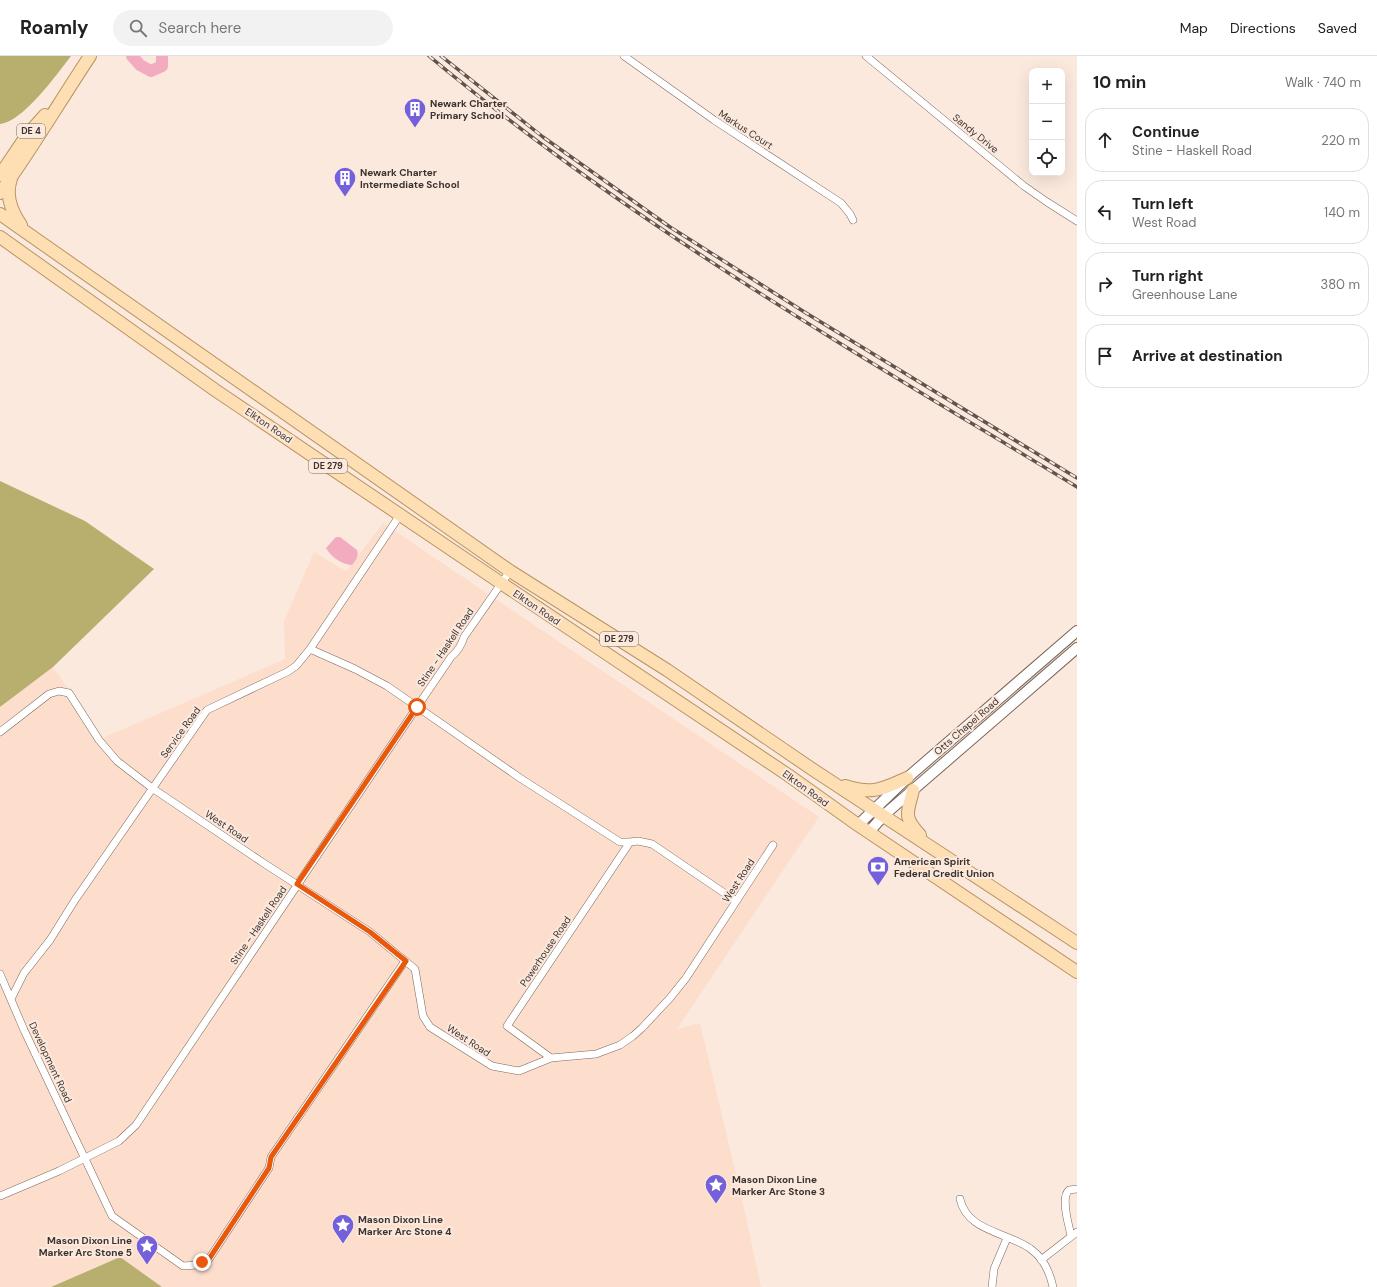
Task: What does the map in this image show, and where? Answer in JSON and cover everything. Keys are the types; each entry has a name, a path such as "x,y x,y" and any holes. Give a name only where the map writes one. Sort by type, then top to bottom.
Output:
{"main road":[{"name":"DE 4","path":"0,193 30,151 67,90 88,60"},
{"name":"DE 4","path":"0,175 28,135 67,90"},
{"path":"0,168 16,152"},
{"path":"12,176 9,190 10,205 14,215 27,233"},
{"name":"Elkton Road","path":"0,214 510,570 667,670 1077,943"},
{"name":"Elkton Road","path":"0,237 215,390 788,775 858,825 1077,972"},
{"path":"0,242 13,246"},
{"name":"Otts Chapel Road","path":"869,832 879,812 907,778 1077,630"},
{"name":"Otts Chapel Road","path":"858,825 913,790 1077,648"},
{"path":"835,783 856,790 872,792 907,778"},
{"path":"913,790 908,806 908,818 912,826 929,844"}],"street":[{"name":"Markus Court","path":"624,56 714,120 841,203 853,220"},
{"name":"Sandy Drive","path":"866,56 1024,186 1077,221"},
{"name":"Service Road","path":"11,999 24,973 50,940 75,900 207,710 287,672 296,666 310,649 400,515"},
{"name":"Stine - Haskell Road","path":"0,1196 119,1142 136,1125 510,570"},
{"path":"310,649 355,669 387,686 561,805 620,842 638,841 652,844 736,901"},
{"path":"0,732 49,694 58,691 69,693 99,740 117,761 152,788"},
{"name":"West Road","path":"152,788 370,932 406,961 415,969 423,1016 430,1027 492,1066 519,1071 551,1058 596,1054 614,1048 633,1036 686,978 773,845"},
{"name":"Powerhouse Road","path":"551,1058 507,1026 630,842"},
{"name":"Development Road","path":"0,974 84,1159 112,1216 183,1266 197,1265 209,1259 269,1168 271,1157 406,961"},
{"path":"1041,1260 1074,1234 1065,1202 1065,1196 1069,1190 1077,1189"},
{"path":"960,1199 963,1210 978,1224 1032,1250 1050,1274 1053,1287"},
{"path":"992,1287 994,1270 1007,1238"}],"shaded area":[{"path":"0,56 71,56 39,96 29,106 19,115 0,124"},
{"path":"0,481 85,521 154,569 53,667 0,707"},
{"path":"383,523 819,817 677,1029 700,1023 742,1199 761,1287 162,1287 119,1257 51,1287 0,1287 0,707 53,667 103,738 285,659 284,621 314,552 346,571"},
{"path":"336,537 340,537 357,550 357,558 352,565 348,565 337,560 326,548"},
{"path":"120,1257 162,1287 51,1287"}],"waterway":[{"path":"132,56 140,65 151,71 162,66 162,56"}],"railway":[{"path":"429,56 505,117 583,175 663,230 745,284 827,335 1077,487"},
{"path":"441,56 543,137 670,227 806,313 1077,478"}],"place":[{"name":"Newark Charter Primary School","path":"415,128"},
{"name":"Newark Charter Intermediate School","path":"345,198"},
{"name":"American Spirit Federal Credit Union","path":"878,886"},
{"name":"Mason Dixon Line Marker Arc Stone 3","path":"716,1204"},
{"name":"Mason Dixon Line Marker Arc Stone 4","path":"343,1244"},
{"name":"Mason Dixon Line Marker Arc Stone 5","path":"147,1266"}],"route":[{"path":"202,1262 209,1259 269,1168 271,1157 406,961 370,932 297,884 417,707"}]}
